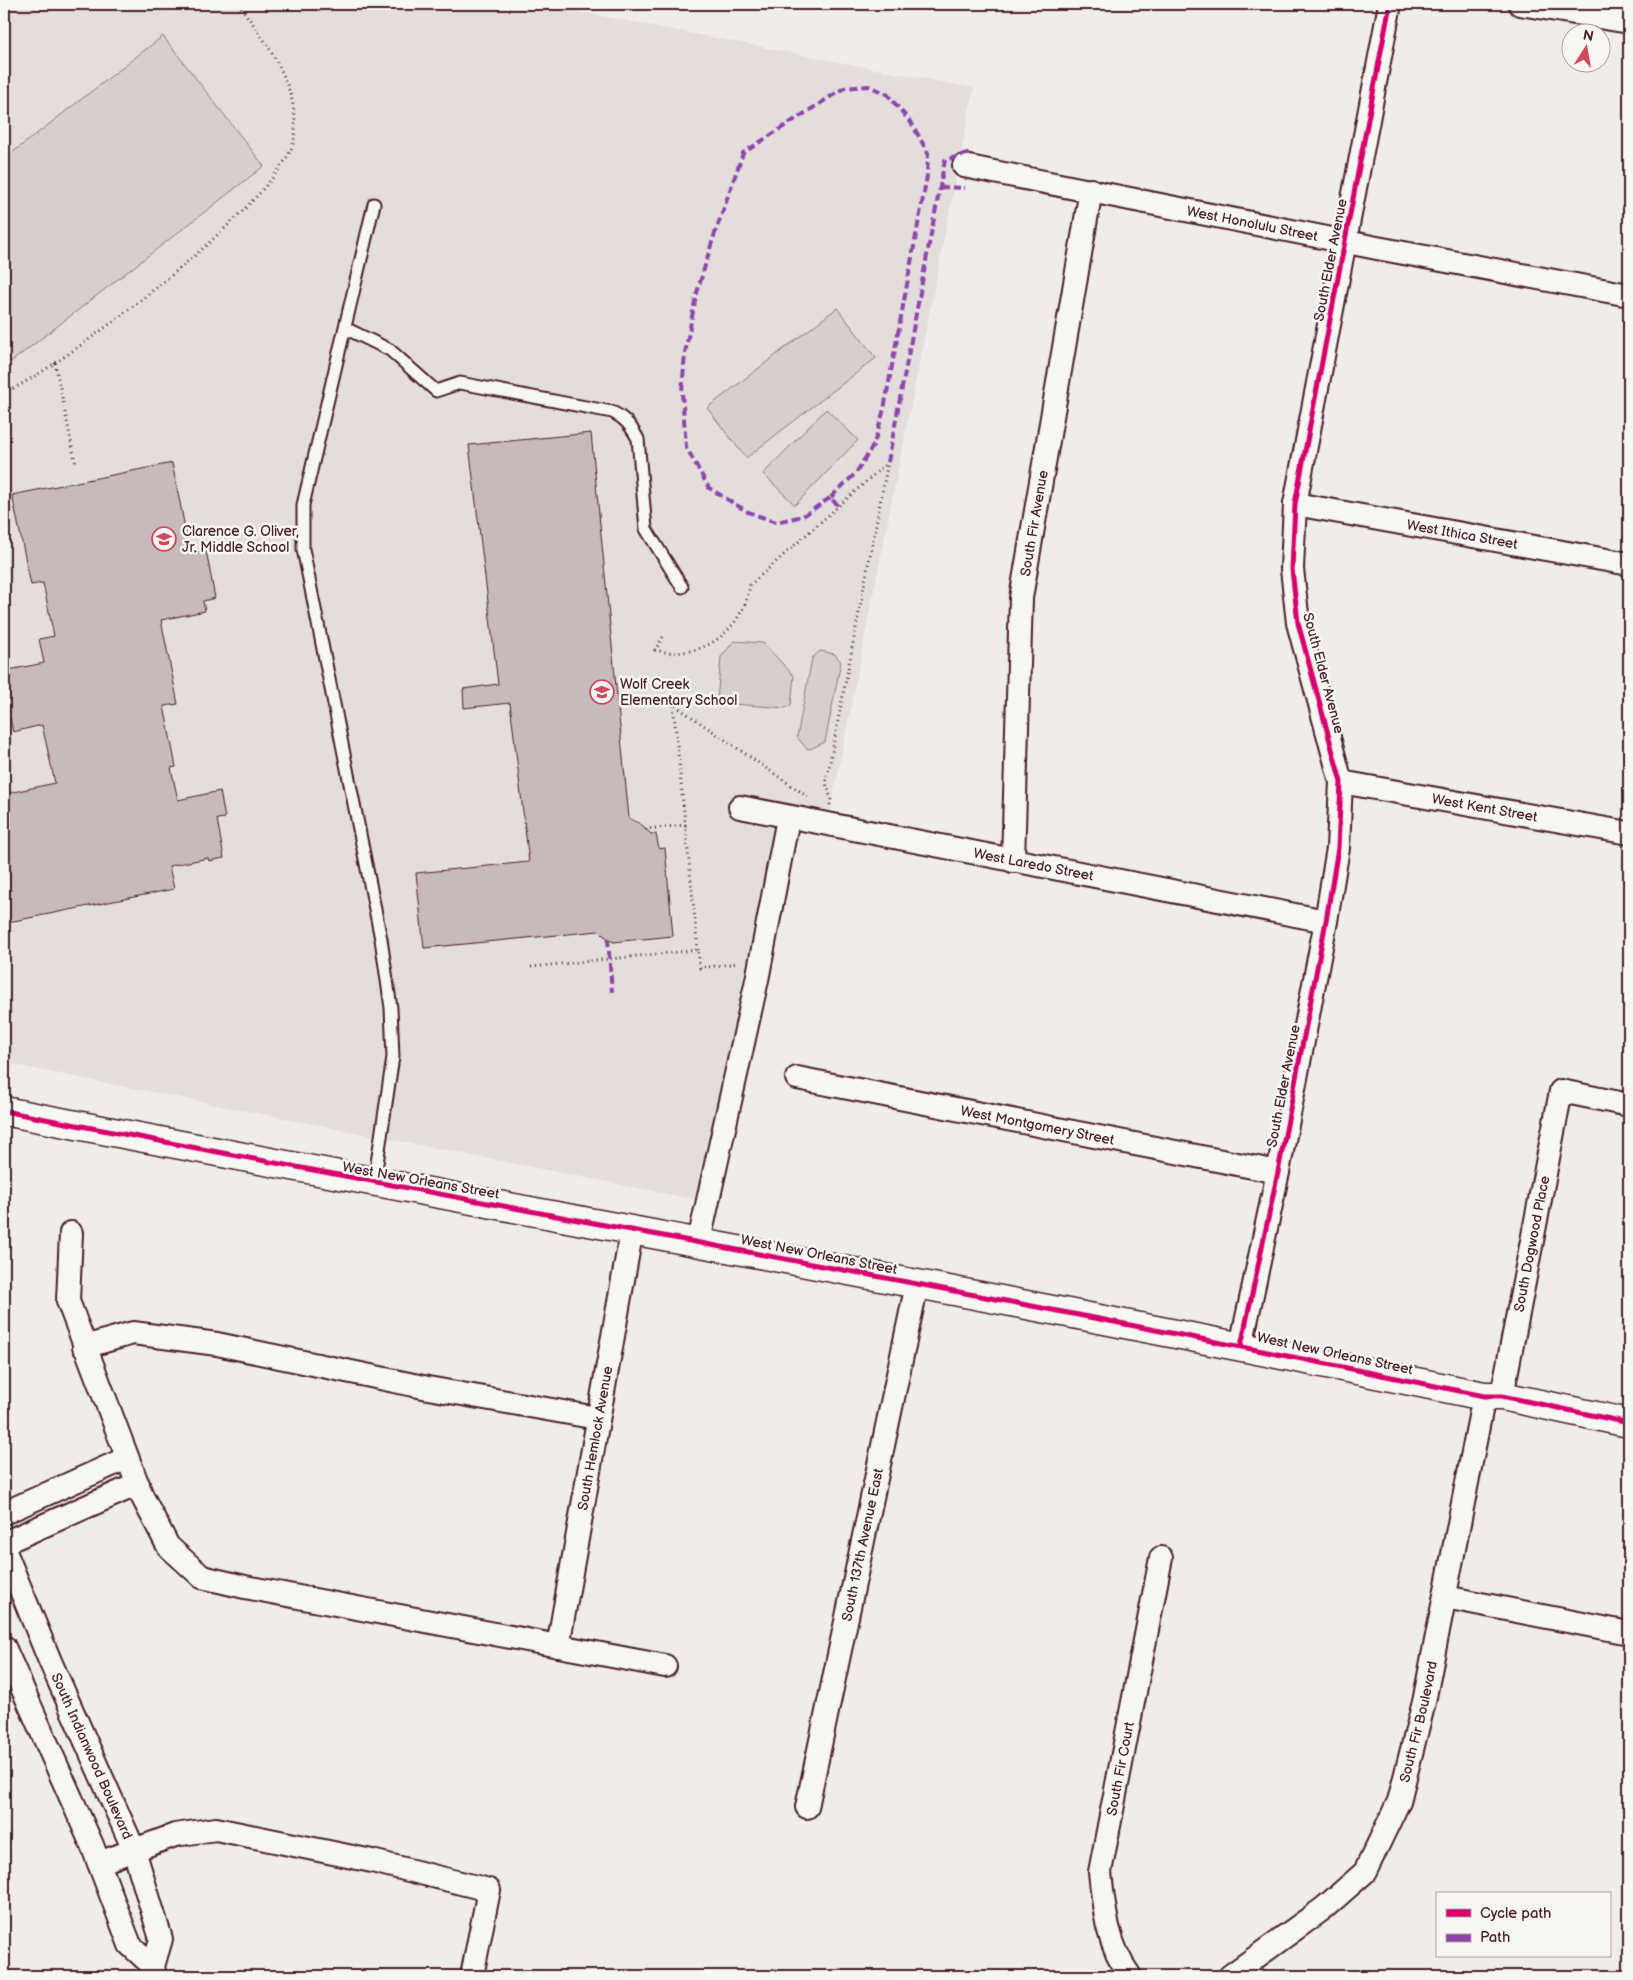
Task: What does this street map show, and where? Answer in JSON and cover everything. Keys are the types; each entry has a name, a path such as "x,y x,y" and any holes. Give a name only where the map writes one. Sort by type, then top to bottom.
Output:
{"street":[{"name":"South Elder Avenue","path":"1242,1346 1278,1172 1338,848 1341,782 1298,623 1292,569 1295,504 1390,4"},
{"path":"1520,4 1613,21 1629,22"},
{"name":"West Honolulu Street","path":"964,166 1345,242 1629,295"},
{"name":"South Fir Avenue","path":"1013,861 1021,598 1091,190"},
{"name":"West Ithica Street","path":"1295,504 1629,564"},
{"name":"West Kent Street","path":"1341,782 1629,833"},
{"name":"West Laredo Street","path":"740,807 788,818 1326,921"},
{"path":"699,1241 757,980 788,818"},
{"name":"West Montgomery Street","path":"797,1078 1278,1172"},
{"name":"South Dogwood Place","path":"1493,1396 1560,1091 1629,1104"},
{"name":"West New Orleans Street","path":"4,1111 374,1183 699,1241 1629,1423"},
{"name":"South Hemlock Avenue","path":"558,1646 632,1229"},
{"path":"72,1233 68,1301 84,1347 127,1458 168,1546 202,1577 665,1666"},
{"name":"South 137th Avenue East","path":"807,1806 917,1284"},
{"path":"84,1347 133,1332 217,1344 428,1388 598,1418"},
{"name":"South Fir Boulevard","path":"1230,1976 1324,1908 1365,1872 1399,1801 1424,1702 1445,1597 1493,1396"},
{"path":"4,1513 127,1458"},
{"path":"4,1543 138,1484"},
{"path":"62,1488 73,1514"},
{"name":"South Indianwood Boulevard","path":"4,1549 50,1662 134,1850 162,1939 154,1971"},
{"name":"South Fir Court","path":"1130,1976 1119,1962 1106,1922 1100,1872 1161,1558"},
{"path":"1445,1597 1629,1633"},
{"name":"South Indianwood Boulevard","path":"4,1648 10,1681 99,1863 130,1945 154,1971"},
{"path":"10,1681 50,1662"},
{"path":"99,1863 175,1835 216,1829 362,1859 489,1890 472,1976"}],"lane":[{"path":"374,204 303,505 303,549 381,939 391,1008 393,1057 374,1183"},
{"path":"345,328 390,350 436,391 460,383 612,412 622,417 631,426 638,439 646,529 682,586"}],"path":[{"path":"4,393 55,363 129,311 206,245 266,186 285,162 294,141 295,119 289,88 261,33 238,4"},
{"path":"55,363 76,465"},
{"path":"663,637 655,650 678,653 700,649 727,633 742,612 750,585 888,462 826,783 831,799 830,806"},
{"path":"743,959 739,963 732,965 700,968 673,704 818,804"},
{"path":"646,829 686,825"},
{"path":"531,967 698,950"}],"shaded area":[{"name":"Wolf Creek Elementary School","path":"4,4 539,4 974,88 830,812 779,803 698,1200 4,1063"},
{"path":"163,36 264,166 11,362 4,353 4,159"},
{"path":"837,308 876,358 746,458 707,408"},
{"path":"826,409 858,440 795,505 763,474"},
{"path":"734,641 763,643 794,676 791,705 786,708 719,703 717,700 721,657"},
{"path":"820,651 835,654 841,662 825,742 810,749 806,748 797,737 812,658"}],"building":[{"path":"591,433 629,818 642,825 651,834 656,834 659,849 665,848 673,936 613,942 599,931 424,948 416,873 529,862 510,703 464,708 463,689 498,684 469,445"},
{"path":"172,463 190,553 206,550 215,598 203,601 205,611 161,620 178,704 164,706 176,767 171,768 178,800 220,791 225,818 217,819 224,858 209,861 208,858 169,866 174,889 4,923 4,794 55,783 42,725 13,732 10,718 4,719 4,671 44,663 39,639 54,636 43,583 31,585 12,495"}],"marked path":[{"path":"830,498 803,516 776,522 748,512 709,488 686,447 682,392 685,353 696,296 712,242 743,153 844,88 869,86 887,94 912,124 928,153 927,176 884,409 874,444 856,473 830,498 839,506"},
{"path":"888,462 945,160 971,153"},
{"path":"940,187 965,188"},
{"path":"608,939 612,992"}],"cycle path":[{"path":"1241,1346 1278,1172 1338,848 1341,782 1298,623 1292,569 1295,504 1390,4"},
{"path":"4,1111 929,1286 1484,1396 1502,1396 1629,1423"}],"place":[{"name":"Clarence G. Oliver, Jr. Middle School","path":"164,539"},
{"name":"Wolf Creek Elementary School","path":"602,692"}]}
